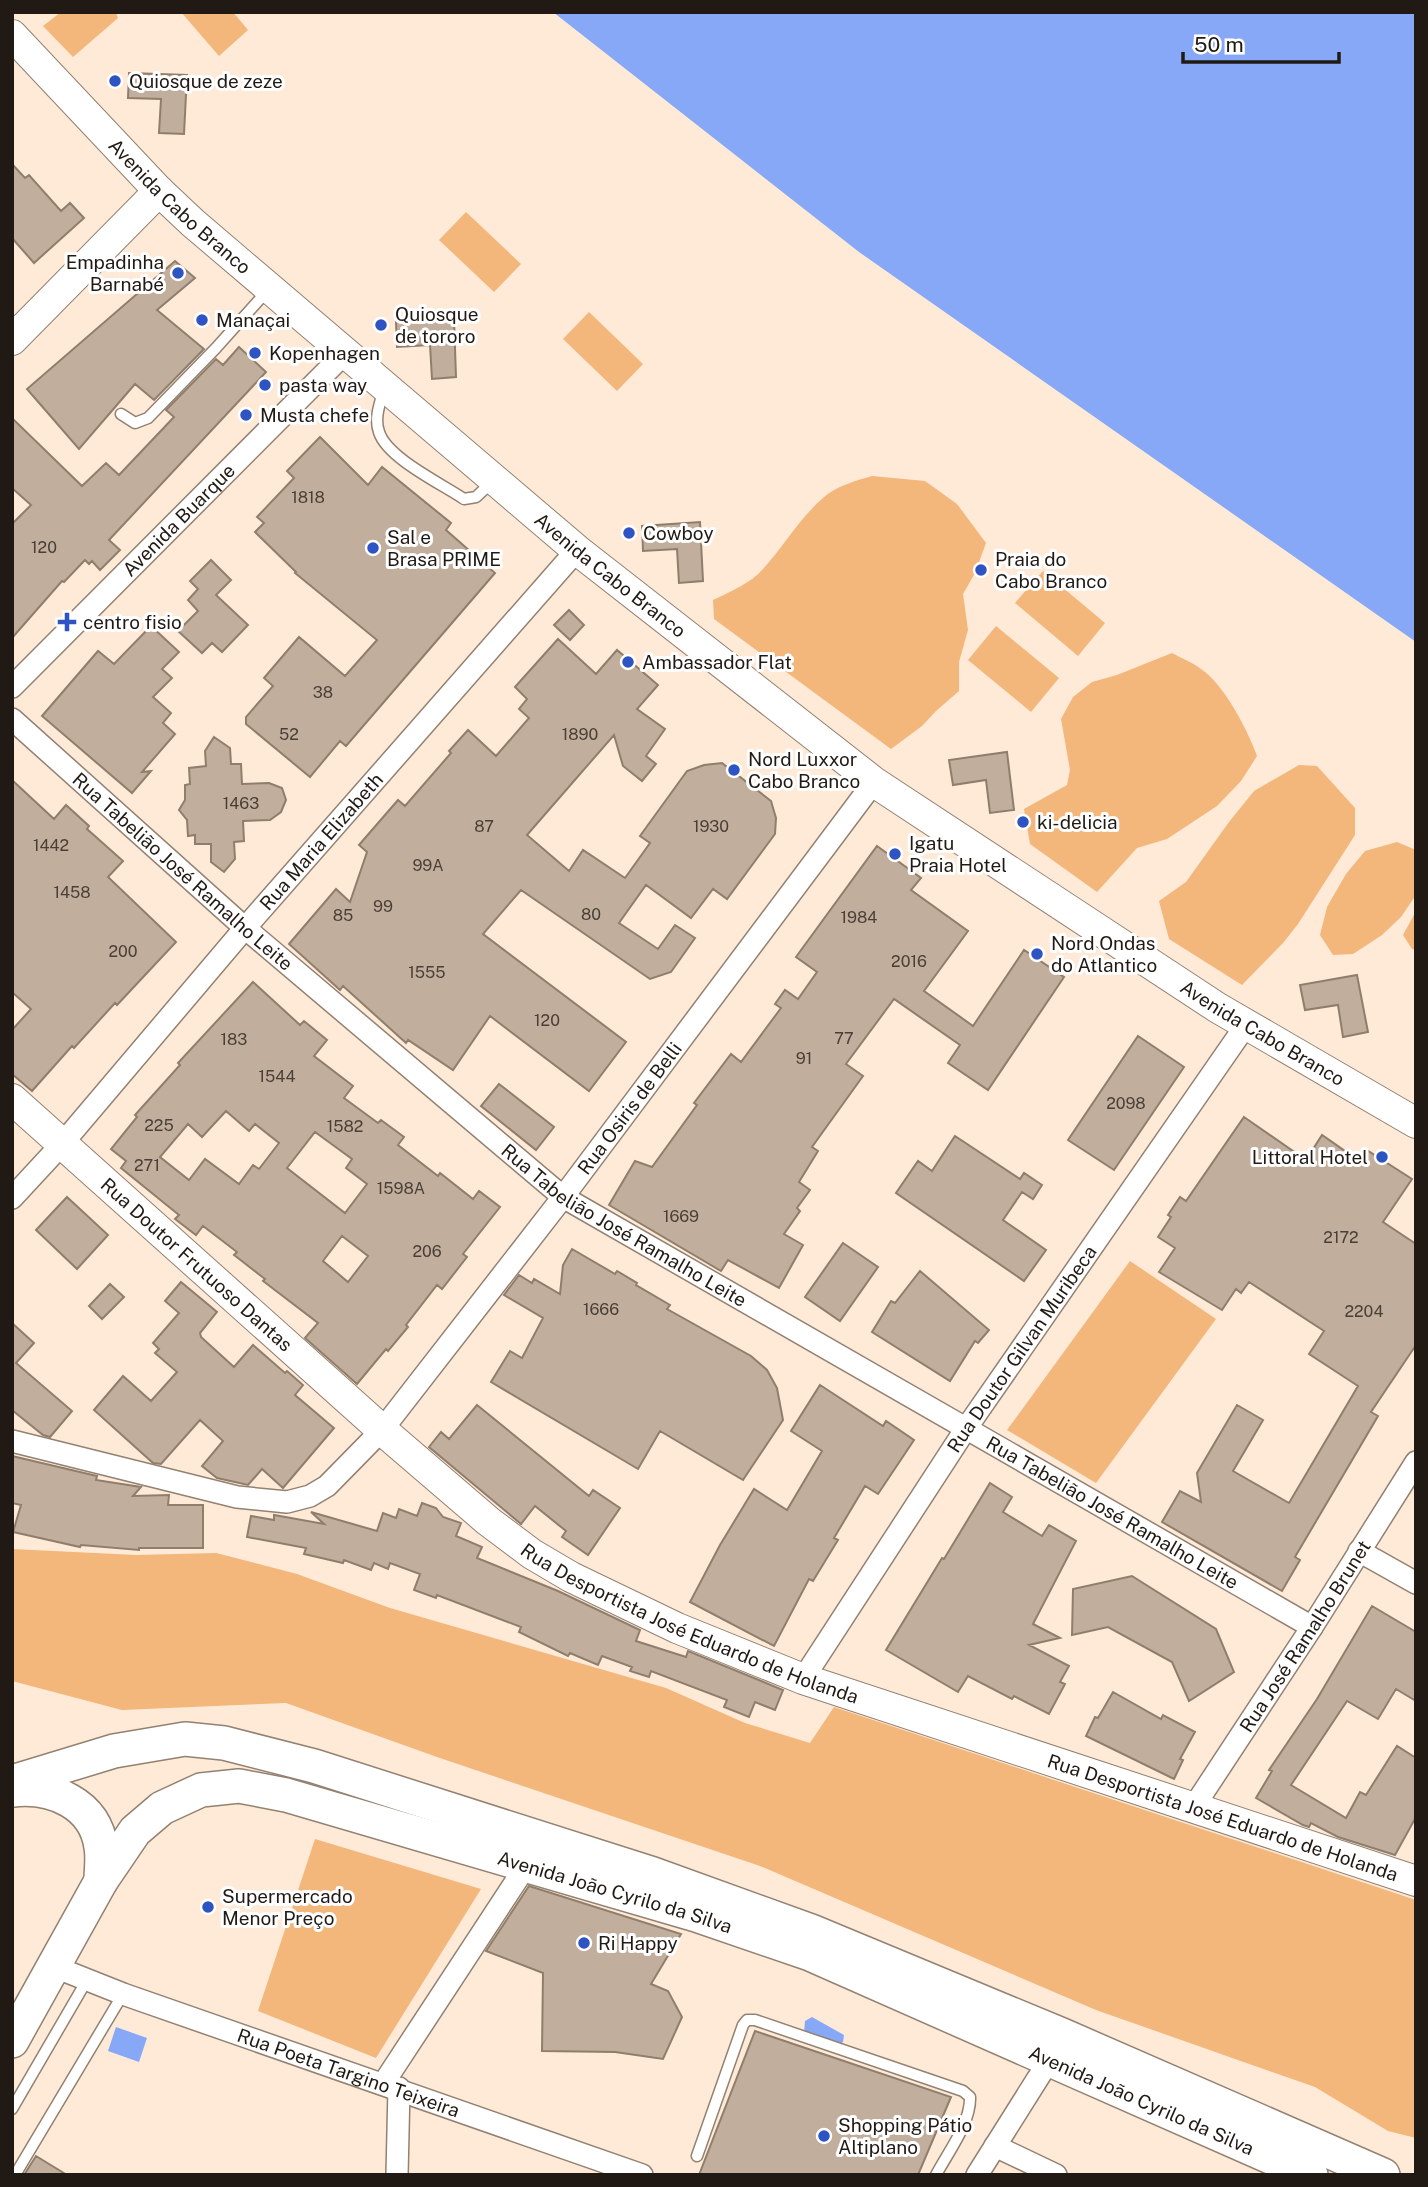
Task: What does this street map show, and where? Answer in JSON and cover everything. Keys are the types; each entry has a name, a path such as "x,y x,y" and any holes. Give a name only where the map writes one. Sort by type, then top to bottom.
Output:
{"main road":[{"name":"Avenida Cabo Branco","path":"12,35 159,191 345,353 577,550 874,782 1246,1025 1416,1123"},
{"path":"12,340 159,191"},
{"name":"Rua Doutor Frutuoso Dantas","path":"12,1099 382,1430"},
{"name":"Rua Desportista José Eduardo de Holanda","path":"382,1430 488,1521 532,1554 571,1577 677,1628 803,1679 1416,1881"},
{"name":"Avenida João Cyrilo da Silva","path":"12,1782 114,1751 185,1739 224,1743 314,1766 653,1874 811,1931 914,1972 1383,2175"},
{"name":"Avenida João Cyrilo da Silva","path":"12,2041 101,1881 135,1831 162,1808 201,1790 239,1786 286,1795 696,1915 810,1954 1311,2175"},
{"path":"12,1790 28,1788 54,1793 76,1802 88,1815 101,1846 101,1881"}],"street":[{"name":"Avenida Buarque","path":"12,687 345,353"},
{"name":"Rua Maria Elizabeth","path":"12,1198 62,1144 246,928 577,550"},
{"name":"Rua Tabelião José Ramalho Leite","path":"12,719 246,928 563,1197 1312,1627"},
{"name":"Rua Osiris de Belli","path":"382,1430 563,1197 874,782"},
{"name":"Rua Doutor Gilvan Muribeca","path":"803,1679 965,1430 1246,1025"},
{"path":"12,1441 237,1497 287,1502 310,1496 327,1486 382,1430"},
{"name":"Rua José Ramalho Brunet","path":"1193,1808 1416,1462"},
{"path":"1359,1551 1416,1584"},
{"path":"397,2175 391,2086 526,1866"},
{"name":"Rua Poeta Targino Teixeira","path":"55,1967 123,1994 642,2175"},
{"path":"977,2175 1050,2059"},
{"path":"995,2146 1056,2175"}],"lane":[{"path":"121,414 135,423 148,418 270,288"},
{"path":"385,387 377,413 378,431 385,445 464,499 476,497 494,479"},
{"path":"12,2109 87,1980"},
{"path":"15,2175 123,1994"},
{"path":"697,2156 743,2025 747,2020 755,2020 963,2091 970,2097 970,2106 936,2175"}],"shaded area":[{"path":"61,12 116,12 118,18 73,57 43,26"},
{"path":"181,12 233,12 248,30 219,56"},
{"path":"466,212 521,264 494,292 439,240"},
{"path":"589,312 643,364 617,391 563,339"},
{"path":"872,476 925,481 957,504 986,543 975,573 963,594 968,630 959,662 959,691 922,726 891,749 714,619 713,600 753,579 823,498 840,487"},
{"path":"1043,571 1105,623 1078,656 1015,603"},
{"path":"996,626 1059,678 1031,712 968,660"},
{"path":"1172,653 1198,667 1218,685 1241,721 1257,756 1241,781 1217,806 1167,839 1137,848 1097,892 1030,844 1024,809 1067,785 1070,770 1061,719 1073,697 1092,682"},
{"path":"1299,765 1317,766 1355,808 1355,835 1298,924 1242,985 1169,939 1159,901 1186,882 1254,791"},
{"path":"1397,842 1416,850 1416,895 1401,917 1382,935 1353,954 1333,955 1320,935 1327,907 1346,874 1365,851"},
{"path":"1416,911 1416,950 1412,949 1403,935"},
{"path":"1130,1261 1216,1319 1096,1483 1007,1430"},
{"path":"12,1549 136,1555 216,1553 297,1574 390,1608 666,1688 745,1723 810,1743 834,1707 1416,1900 1416,2138 1388,2131 1315,2087 1096,2010 760,1866 286,1703 122,1710 12,1681"},
{"path":"315,1839 481,1889 376,2058 258,2011"}],"water":[{"path":"553,12 1416,12 1416,642 859,252"},
{"path":"812,2017 844,2035 843,2042 836,2047 804,2032 805,2021"},
{"path":"116,2027 147,2038 139,2062 108,2051"}],"building":[{"path":"129,73 187,75 184,134 159,133 161,99 128,98"},
{"path":"12,164 25,178 29,175 61,211 70,203 84,218 34,263 12,238"},
{"path":"175,261 195,278 157,310 204,349 154,400 135,384 79,449 27,389"},
{"path":"454,319 456,377 432,379 430,345 397,347 396,322"},
{"path":"239,347 266,372 109,540 120,550 100,570 92,561 89,564 85,560 62,581 12,638 12,524 31,505 12,488 12,418 82,486 106,463 119,475 174,417 166,410 216,359 223,365"},
{"path":"320,437 368,485 382,467 451,523 446,530 495,573 346,746 340,741 310,777 246,724 246,717 273,686 264,678 299,637 345,676 377,640 295,573 255,532 264,523 257,517 294,478 287,471"},
{"path":"700,522 703,581 679,583 677,549 643,551 642,526"},
{"path":"211,560 231,580 216,595 248,625 222,652 212,643 202,653 178,631 198,611 188,600 198,589 190,581"},
{"path":"569,610 584,625 570,640 554,625"},
{"path":"151,626 179,652 162,669 172,678 153,697 171,713 163,723 175,734 142,772 151,771 132,793 42,716 98,651 114,664"},
{"path":"558,639 596,674 617,650 658,685 637,709 665,729 646,756 656,764 642,781 623,766 614,735 527,835 569,871 583,850 625,878 650,843 640,836 687,771 704,765 722,763 771,801 776,818 775,834 727,899 713,889 691,918 646,885 619,923 658,949 675,925 695,938 671,972 650,979 521,890 483,934 626,1042 589,1091 490,1016 453,1070 408,1040 406,1043 343,986 340,990 289,944 336,889 350,902 367,852 359,845 398,800 405,806 468,730 496,756 529,718 519,709 527,699 515,687"},
{"path":"214,737 230,748 231,764 241,764 242,784 269,783 282,788 286,800 281,812 270,820 243,821 244,841 234,842 235,859 224,872 211,862 211,844 195,844 195,835 188,836 187,820 179,810 185,800 185,785 190,784 189,768 206,766 205,751"},
{"path":"1007,752 1014,810 990,813 986,780 953,785 949,760"},
{"path":"12,780 54,819 66,805 89,826 87,829 123,861 108,877 176,942 74,1048 72,1046 32,1091 12,1074 12,1030 31,1009 12,992"},
{"path":"877,846 921,878 911,890 968,931 924,991 973,1026 1024,950 1064,977 988,1090 948,1063 960,1045 894,999 846,1064 863,1076 812,1147 818,1151 799,1182 810,1190 784,1234 803,1245 779,1288 728,1260 721,1271 609,1205 635,1161 652,1167 697,1105 694,1103 731,1054 741,1062 781,1008 775,1004 785,990 798,999 817,972 796,957"},
{"path":"1357,975 1368,1032 1343,1037 1338,1005 1305,1010 1300,985"},
{"path":"253,982 300,1025 304,1021 327,1040 314,1056 353,1086 344,1098 378,1123 381,1120 404,1137 398,1145 438,1176 440,1173 473,1199 479,1191 500,1207 463,1254 467,1257 442,1289 437,1285 406,1325 408,1327 357,1384 305,1338 318,1323 263,1281 265,1279 234,1255 237,1252 203,1226 196,1235 175,1219 179,1215 121,1168 126,1161 111,1149 137,1117 135,1115 180,1065 178,1063","holes":["226,1111 249,1131 255,1124 279,1143 259,1169 253,1165 239,1184 205,1159 189,1180 160,1157 188,1124 202,1137","315,1132 352,1159 346,1168 367,1184 345,1213 287,1168","342,1236 368,1256 348,1282 323,1261"]},
{"path":"1138,1036 1184,1067 1114,1170 1068,1140"},
{"path":"499,1084 554,1127 536,1150 481,1106"},
{"path":"1244,1117 1306,1160 1322,1135 1358,1160 1365,1149 1412,1179 1383,1222 1416,1244 1416,1345 1371,1412 1378,1416 1295,1557 1300,1560 1282,1591 1162,1522 1180,1491 1201,1502 1197,1473 1237,1405 1263,1420 1233,1471 1289,1503 1358,1386 1309,1354 1324,1331 1249,1282 1241,1293 1236,1289 1222,1310 1159,1272 1175,1248 1158,1237 1171,1217 1168,1215 1180,1197 1186,1201"},
{"path":"955,1136 1020,1179 1024,1173 1042,1185 1033,1199 1022,1192 1003,1220 1046,1250 1024,1281 896,1193 918,1161 932,1171"},
{"path":"67,1197 108,1235 77,1269 36,1230"},
{"path":"843,1243 878,1267 840,1321 805,1297"},
{"path":"572,1249 615,1274 617,1271 637,1283 636,1285 670,1305 667,1309 751,1356 767,1370 777,1388 783,1420 743,1480 660,1431 638,1469 491,1382 510,1351 522,1358 543,1318 504,1295 519,1275 532,1283 534,1279 560,1294 563,1265"},
{"path":"920,1271 989,1330 978,1343 975,1341 950,1381 872,1332 891,1301 895,1303"},
{"path":"181,1282 217,1312 200,1333 201,1337 234,1367 253,1345 303,1385 295,1395 334,1428 283,1488 262,1469 248,1485 217,1478 202,1466 223,1441 200,1420 161,1464 153,1463 94,1410 123,1376 151,1401 177,1372 155,1353 159,1349 153,1343 179,1313 165,1301"},
{"path":"110,1284 124,1297 102,1319 89,1306"},
{"path":"12,1323 34,1343 16,1363 72,1411 50,1437 43,1435 12,1410"},
{"path":"820,1385 883,1426 886,1421 914,1440 878,1494 865,1486 834,1538 838,1540 813,1581 809,1579 774,1646 690,1602 754,1489 787,1510 822,1451 791,1431"},
{"path":"477,1405 589,1496 593,1490 620,1508 588,1555 562,1537 566,1531 535,1506 521,1524 429,1447 441,1432 449,1439"},
{"path":"12,1456 97,1476 96,1480 141,1487 133,1496 169,1495 168,1505 203,1505 203,1548 139,1550 80,1547 13,1532 21,1505 12,1503"},
{"path":"990,1483 1012,1497 1003,1512 1042,1536 1049,1525 1076,1541 1033,1624 1060,1638 1029,1645 1069,1666 1060,1682 1065,1684 1049,1714 1014,1696 1012,1699 968,1676 958,1692 886,1650"},
{"path":"422,1503 436,1508 443,1517 461,1523 456,1536 482,1547 477,1558 558,1591 640,1630 636,1641 686,1657 688,1651 783,1690 775,1710 755,1702 749,1717 724,1707 727,1700 651,1671 649,1677 630,1671 632,1667 602,1656 598,1665 570,1653 568,1656 519,1632 521,1627 437,1595 436,1598 414,1590 420,1574 390,1563 388,1569 374,1563 371,1570 344,1560 343,1563 304,1554 306,1548 247,1537 251,1516 274,1520 274,1515 324,1524 311,1512 377,1531 383,1513 396,1518 399,1509 417,1516"},
{"path":"1132,1576 1216,1629 1234,1672 1189,1701 1172,1662 1108,1627 1072,1635 1073,1589"},
{"path":"1372,1606 1416,1632 1416,1701 1396,1689 1378,1719 1347,1701 1291,1785 1346,1818 1360,1792 1366,1795 1397,1746 1416,1758 1416,1817 1395,1855 1338,1837 1311,1823 1309,1827 1303,1825 1256,1798 1272,1771 1269,1770 1317,1699"},
{"path":"1113,1692 1161,1719 1163,1715 1195,1732 1180,1759 1183,1760 1174,1779 1086,1736 1095,1717 1098,1718"},
{"path":"529,1886 681,1934 651,1984 668,1991 682,2017 663,2059 615,2052 542,2051 543,1973 486,1951"},
{"name":"Shopping Pátio Altiplano","path":"755,2031 951,2097 918,2175 699,2175"},
{"path":"36,2156 67,2175 24,2175"}],"place":[{"name":"Quiosque de zeze","path":"115,81"},
{"name":"Empadinha Barnabé","path":"178,273"},
{"name":"Manaçai","path":"202,320"},
{"name":"Quiosque de tororo","path":"381,325"},
{"name":"Kopenhagen","path":"255,353"},
{"name":"pasta way","path":"265,385"},
{"name":"Musta chefe","path":"246,415"},
{"name":"Cowboy","path":"629,533"},
{"name":"Sal e Brasa PRIME","path":"373,548"},
{"name":"Praia do Cabo Branco","path":"981,570"},
{"name":"centro fisio","path":"67,622"},
{"name":"Ambassador Flat","path":"628,662"},
{"name":"Nord Luxxor Cabo Branco","path":"734,770"},
{"name":"ki-delicia","path":"1023,822"},
{"name":"Igatu Praia Hotel","path":"895,854"},
{"name":"Nord Ondas do Atlantico","path":"1037,954"},
{"name":"Littoral Hotel","path":"1382,1157"},
{"name":"Supermercado Menor Preço","path":"208,1907"},
{"name":"Ri Happy","path":"584,1943"},
{"name":"Shopping Pátio Altiplano","path":"824,2136"}]}
